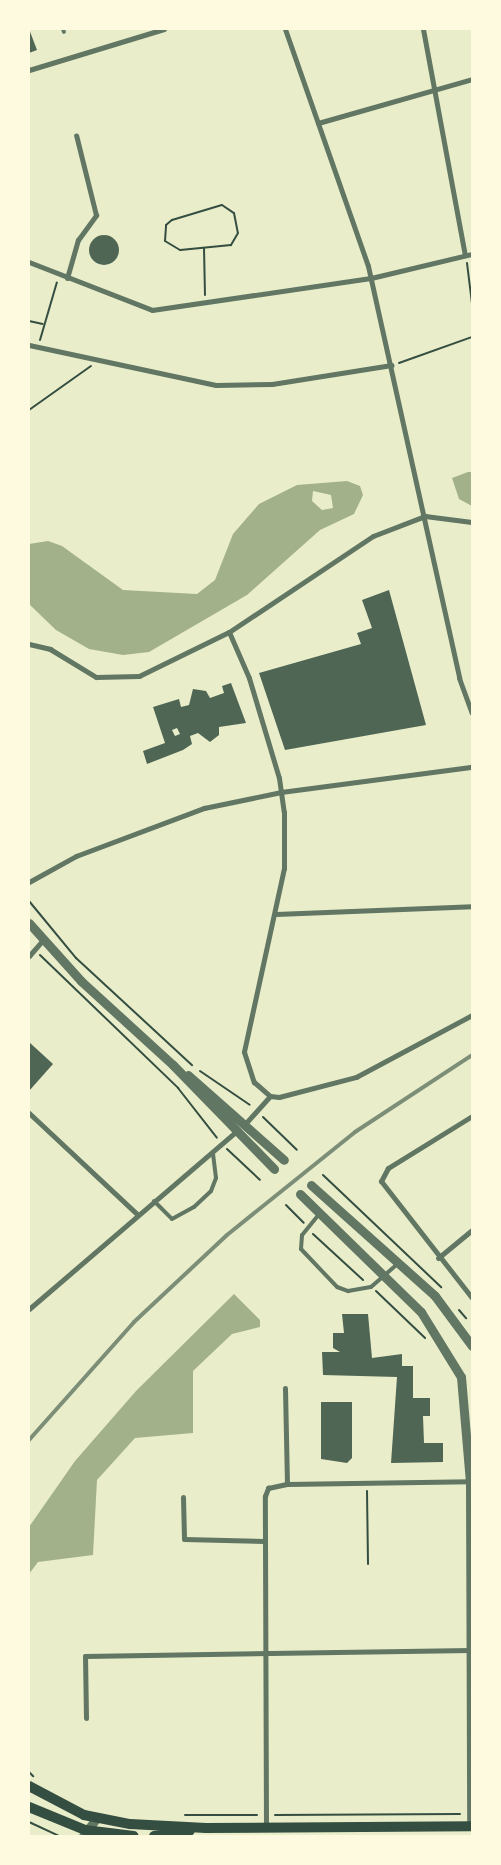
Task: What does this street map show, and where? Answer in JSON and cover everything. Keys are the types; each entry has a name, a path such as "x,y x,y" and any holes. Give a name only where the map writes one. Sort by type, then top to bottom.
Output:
{"main road":[{"path":"29,1786 96,1819 206,1828 266,1827 331,1832 472,1826"},
{"path":"29,1807 84,1833 134,1836"},
{"path":"154,1836 206,1828"}],"street":[{"path":"29,70 162,29"},
{"path":"285,29 371,278 425,516 458,678 472,714"},
{"path":"422,29 465,256"},
{"path":"318,123 434,88 472,79"},
{"path":"67,278 78,240 96,215 76,135"},
{"path":"29,262 152,310 205,305 371,278 472,254"},
{"path":"29,346 189,382 233,385 272,384 392,366"},
{"path":"29,644 50,648 96,677 115,680 139,676 229,632 373,536 425,516 472,522"},
{"path":"229,632 249,678 281,792 284,868 276,914 244,1052 248,1074 270,1096 290,1096 356,1077 472,1015"},
{"path":"29,882 76,856 145,828 204,808 281,792 472,767"},
{"path":"276,914 472,906"},
{"path":"29,923 43,940 173,1065 274,1169"},
{"path":"29,956 43,940"},
{"path":"173,1065 245,1124 284,1160"},
{"path":"29,1309 245,1124 270,1096"},
{"path":"29,1113 138,1214"},
{"path":"472,1116 388,1168 381,1181 438,1258 472,1298"},
{"path":"311,1185 396,1265 441,1302 472,1346"},
{"path":"300,1194 387,1275 432,1325 458,1368 464,1391 471,1481 472,1826"},
{"path":"438,1258 472,1230"},
{"path":"285,1388 287,1484"},
{"path":"266,1827 264,1541 265,1496 268,1488 287,1484 471,1481"},
{"path":"183,1497 184,1539 264,1541"},
{"path":"86,1718 84,1656 216,1656 266,1651 472,1650"},
{"path":"84,1833 96,1819"},
{"path":"96,1819 97,1834"}],"lane":[{"path":"154,1201 172,1219 194,1207 211,1191 216,1178 213,1152"},
{"path":"320,1213 308,1228 300,1246 305,1257 338,1288 371,1287 387,1275 396,1265"}],"path":[{"path":"222,205 229,207 234,214 236,240 204,248 171,248 165,241 166,225 222,205"},
{"path":"204,248 205,305"},
{"path":"465,256 472,304"},
{"path":"38,348 43,324 60,275"},
{"path":"29,321 43,324"},
{"path":"392,366 472,337"},
{"path":"29,410 98,362"},
{"path":"29,901 117,998 186,1060 254,1109"},
{"path":"35,950 178,1088 217,1138"},
{"path":"265,1119 298,1150"},
{"path":"228,1150 260,1180"},
{"path":"323,1175 446,1293"},
{"path":"286,1205 430,1345"},
{"path":"457,1308 468,1322"},
{"path":"367,1484 368,1564"},
{"path":"29,1772 38,1779"},
{"path":"178,1815 471,1814"},
{"path":"29,1822 59,1836"}],"shaded area":[{"path":"472,472 472,506 459,499 452,478"},
{"path":"347,481 360,486 363,495 354,514 320,530 247,595 149,652 123,655 89,649 56,630 29,604 29,544 48,541 62,546 123,590 197,594 215,580 233,534 259,504 297,485","holes":["313,491 331,495 333,508 322,510 312,501"]},
{"path":"234,1294 260,1320 260,1327 232,1334 193,1371 193,1433 135,1438 97,1480 93,1555 38,1562 29,1574 29,1527 75,1461 136,1391"}],"building":[{"path":"29,29 37,50 29,53"},
{"path":"104,235 110,236 118,244 118,256 110,264 104,265 98,264 90,256 89,250 90,244 98,236"},
{"path":"389,590 426,725 285,750 259,673 361,644 357,633 372,628 362,600"},
{"path":"231,683 246,723 219,727 219,735 210,742 198,733 190,736 192,744 183,750 147,764 143,751 165,743 153,707 179,699 181,707 189,705 193,689 206,691 210,698 224,693 222,686","holes":["177,728 180,734 175,736 172,730"]},
{"path":"29,1042 53,1064 29,1091"},
{"path":"342,1314 368,1314 372,1358 402,1354 402,1366 413,1366 413,1398 430,1398 430,1416 423,1416 424,1443 443,1443 443,1462 391,1463 397,1377 323,1375 322,1352 340,1352 333,1348 333,1333 344,1333"},
{"path":"321,1402 352,1402 352,1458 347,1463 321,1459"}],"railway":[{"path":"29,1440 134,1322 227,1235 355,1132 472,1055"}]}
